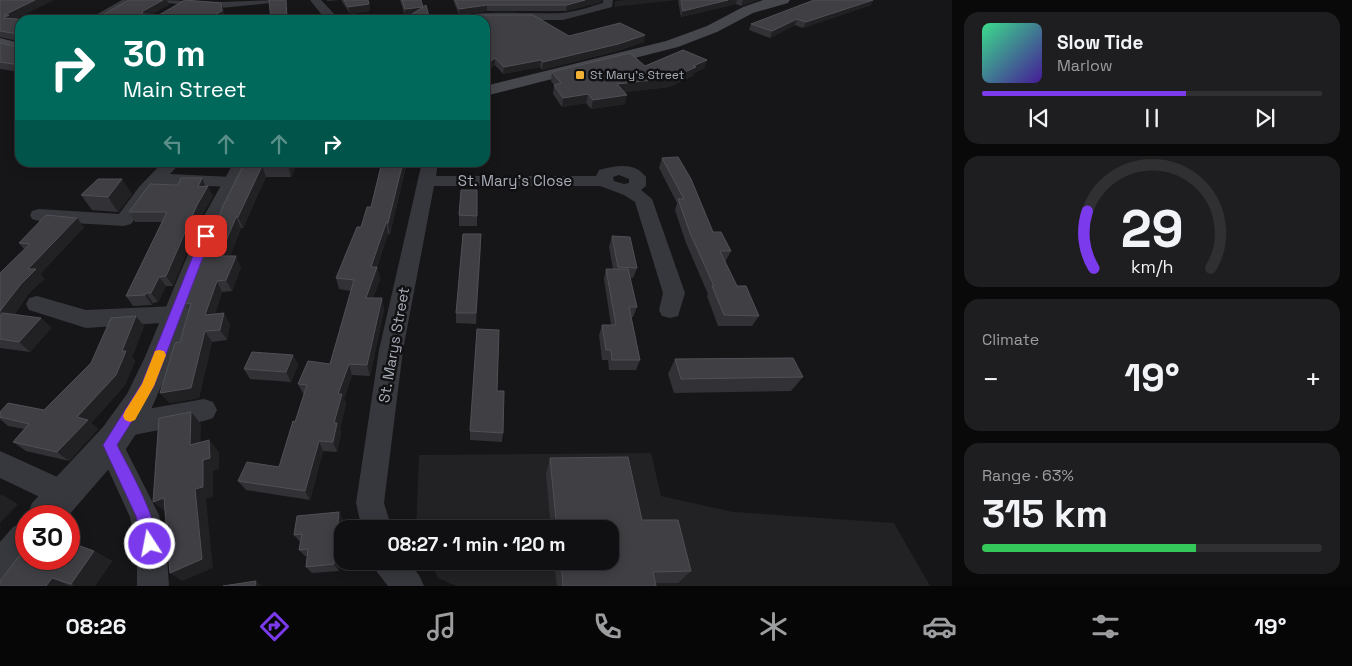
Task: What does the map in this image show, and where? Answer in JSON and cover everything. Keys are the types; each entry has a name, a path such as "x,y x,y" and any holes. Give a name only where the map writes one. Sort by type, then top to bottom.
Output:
{"main road":[{"path":"490,90 672,44 712,29 770,1"},
{"path":"0,43 15,47"}],"street":[{"path":"102,15 130,0"},
{"path":"168,6 185,2 221,5 270,0"},
{"path":"315,0 326,15"},
{"path":"490,17 556,17 575,15 608,5 608,0"},
{"path":"525,5 530,16"},
{"path":"38,215 124,220 145,191 169,167"},
{"name":"St. Mary's Close","path":"428,172 605,181 605,174 612,170 628,171 636,176 638,183 628,190 643,199 674,293 670,310"},
{"path":"158,179 238,172"},
{"path":"54,505 117,435 147,386 212,220 238,172"},
{"name":"St. Marys Street","path":"375,520 370,503 391,350 428,172"},
{"path":"36,304 86,319 176,314"},
{"path":"117,435 204,410"},
{"path":"117,435 144,515 152,558 153,586"},
{"path":"0,464 63,494"},
{"path":"0,572 15,554"},
{"path":"395,570 408,586"}],"shaded area":[{"path":"651,453 661,496 733,512 894,523 930,586 456,586 438,578 434,570 619,570 619,520 416,520 419,455"}],"building":[{"path":"0,0 35,0 4,15 9,15 3,18 15,19 15,34 0,31"},
{"path":"129,0 163,0 143,11 142,14 159,15 103,15"},
{"path":"185,0 221,3 222,11 214,15 159,15"},
{"path":"269,0 286,0 287,15 270,15"},
{"path":"344,0 368,0 369,4 348,7"},
{"path":"402,0 421,0 423,7 405,9"},
{"path":"455,0 585,0 567,5 487,5 459,9"},
{"path":"681,0 728,0 683,11"},
{"path":"814,0 873,0 806,22 797,19 772,31 751,24"},
{"path":"426,5 429,15 411,15"},
{"path":"490,15 533,15 569,36 620,23 645,35 618,44 543,62 541,60 504,67 495,58 490,62"},
{"path":"0,43 15,47 15,64 0,62"},
{"path":"683,50 707,60 671,78 617,84 627,95 593,100 588,94 563,98 554,85 561,83 552,72 630,53 645,66"},
{"path":"678,157 691,179 713,232 721,232 731,251 720,251 737,286 746,286 759,316 724,315 678,199 684,199 662,158"},
{"path":"242,167 262,167 238,217 236,217 220,256 236,256 226,280 217,281 205,315 224,313 220,330 205,331 191,388 160,393 175,343 180,342 191,303 185,304 223,206"},
{"path":"381,167 402,167 388,223 386,223 371,267 377,267 366,298 382,298 367,365 349,364 338,394 342,394 334,423 337,423 333,442 319,441 305,491 238,481 247,462 279,467 293,421 295,422 307,385 298,384 308,361 330,364 354,280 336,278 357,227 361,227 367,207 371,207"},
{"path":"181,178 202,178 198,187 208,186 197,205 166,276 159,277 151,293 126,296 167,212 129,212 150,184 178,185"},
{"path":"98,179 122,179 108,197 81,195"},
{"path":"461,190 477,190 477,216 459,215"},
{"path":"46,215 77,218 28,269 36,269 21,284 0,311 0,273 30,244 19,243"},
{"path":"463,234 481,234 476,313 456,313"},
{"path":"612,236 630,237 637,268 618,267"},
{"path":"606,269 628,269 637,307 629,307 640,360 612,360 611,350 606,350 602,325 616,325"},
{"path":"3,313 41,318 19,342 0,339 0,316"},
{"path":"136,316 122,351 126,351 116,375 77,417 88,420 57,452 13,442 29,424 0,417 0,412 8,403 44,410 91,363 111,318"},
{"path":"477,329 499,330 497,391 504,391 503,433 470,431"},
{"path":"252,352 293,355 286,372 244,369"},
{"path":"793,358 803,377 681,379 675,359"},
{"path":"191,412 190,445 209,440 210,458 203,460 203,487 195,489 202,559 170,573 164,498 153,502 159,418"},
{"path":"628,457 642,520 678,520 691,571 653,572 656,586 563,586 562,570 619,570 619,520 556,520 550,458"},
{"path":"339,512 338,520 334,520 334,564 306,567 308,549 299,550 302,534 294,535 297,516"},
{"path":"80,546 94,551 71,584 52,578 46,586 0,586 0,581 15,561 15,570 80,570"},
{"path":"256,581 255,586 223,586"}],"slow traffic":[{"path":"130,416 147,386 159,355"}],"place":[{"name":"St Mary's Street","path":"580,75"}],"route":[{"path":"150,544 144,515 110,445 147,386 206,236"}]}
